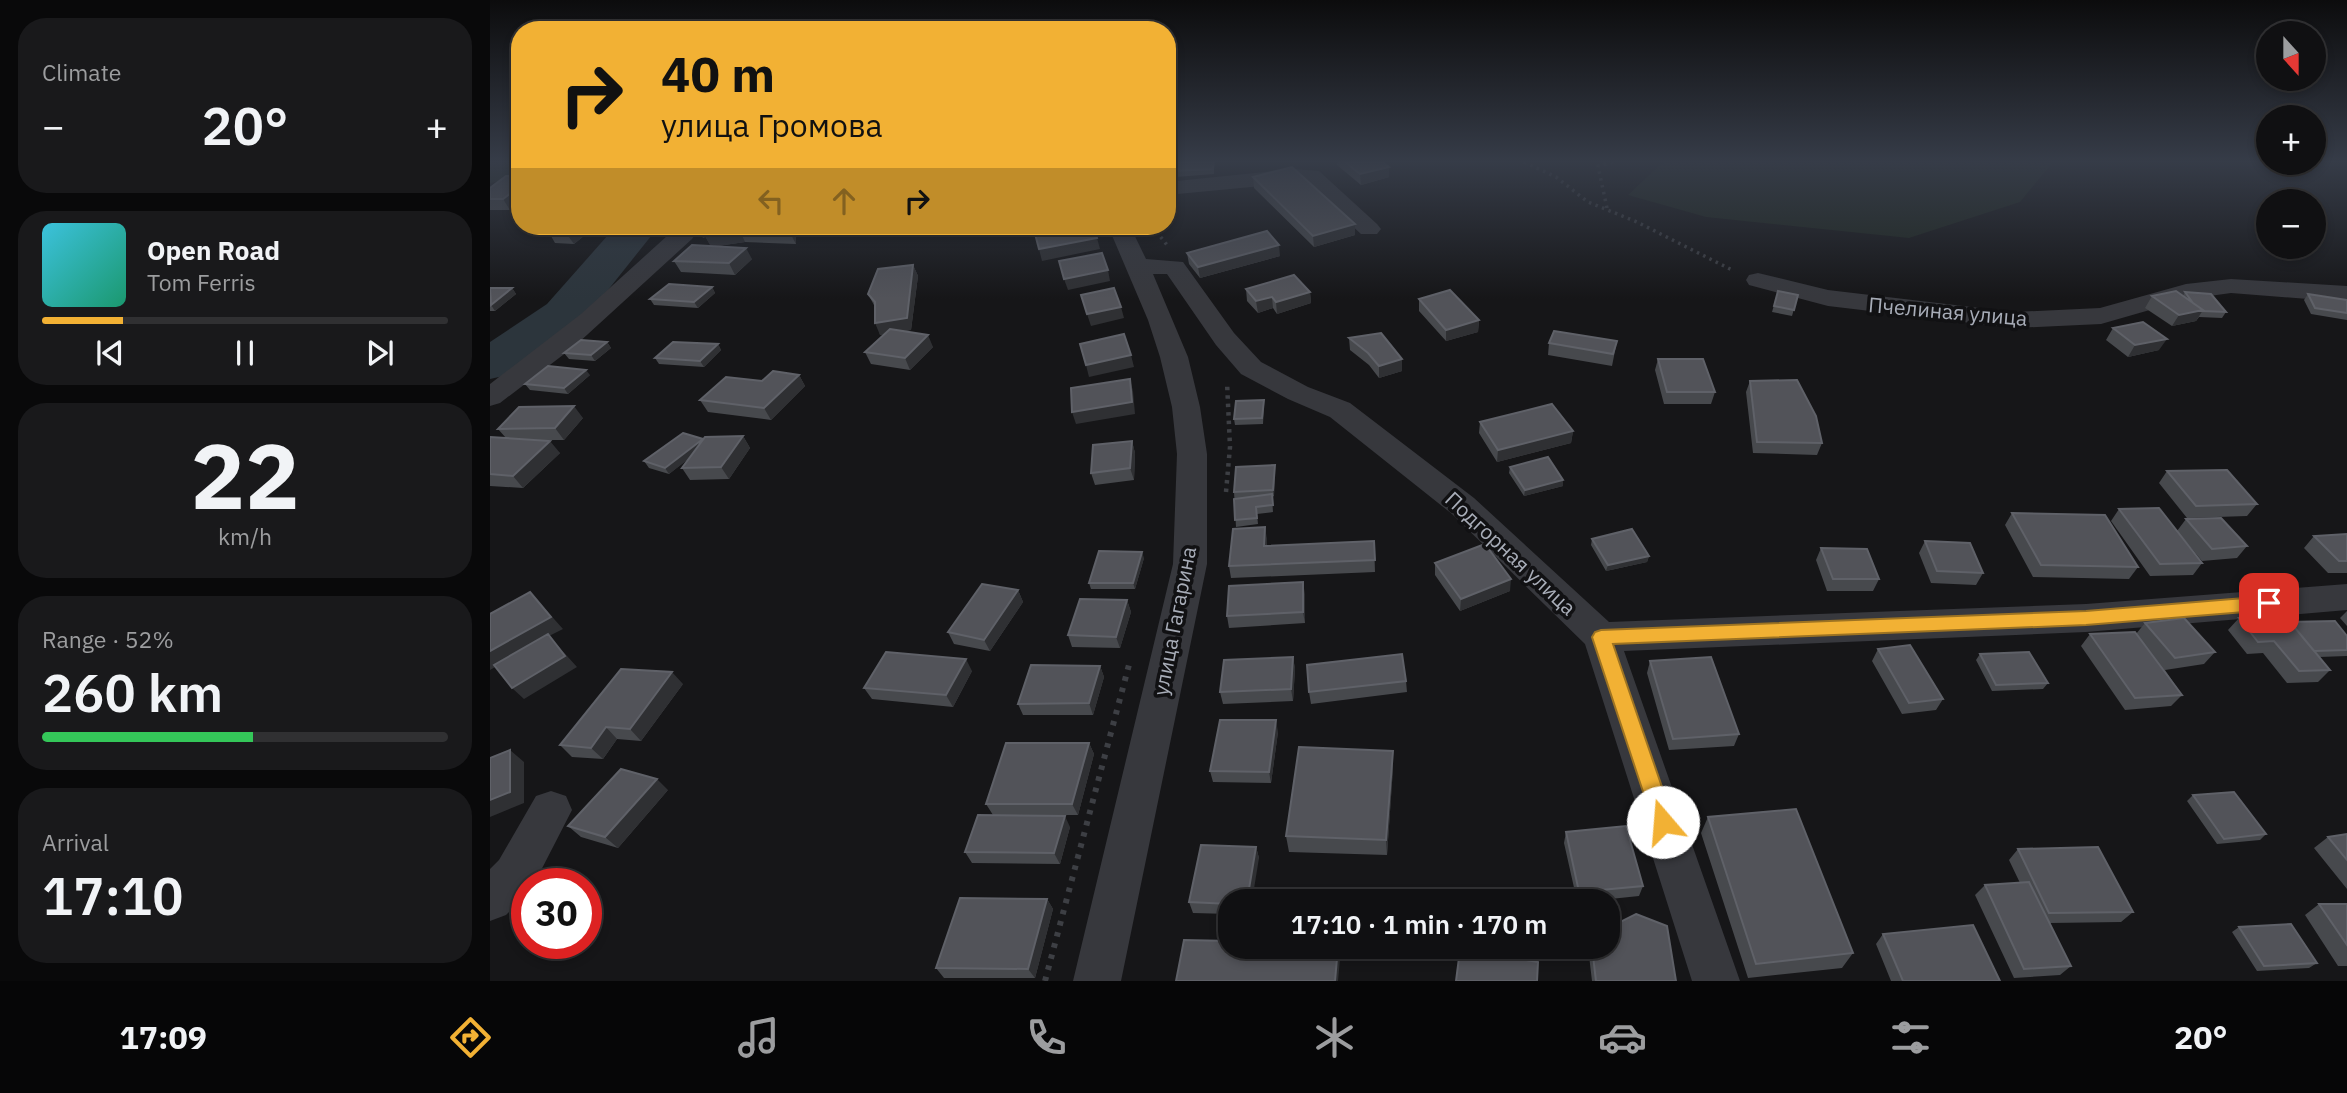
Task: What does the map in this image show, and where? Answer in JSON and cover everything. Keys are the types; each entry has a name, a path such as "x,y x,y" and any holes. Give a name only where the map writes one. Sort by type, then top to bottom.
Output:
{"street":[{"path":"1346,208 1369,229"},
{"path":"490,397 582,327 683,235"},
{"name":"улица Гагарина","path":"1097,981 1189,564 1192,454 1186,407 1161,320 1121,235"},
{"name":"Подгорная улица","path":"1137,266 1174,267 1225,339 1251,368 1298,393 1340,410 1463,506 1601,637 1716,981"},
{"name":"Пчелиная улица","path":"1758,280 1828,298 2014,320 2101,316 2186,292 2231,286 2347,294"},
{"path":"1601,637 2086,618 2347,597"},
{"path":"490,899 515,875 551,810"}],"path":[{"path":"1604,208 1758,280"},
{"path":"1045,981 1134,648"}],"shaded area":[{"path":"1673,208 2002,208 1909,238 1706,217"}],"building":[{"path":"1284,208 1337,208 1355,224 1313,236"},
{"path":"1267,231 1279,245 1198,267 1187,253"},
{"path":"1035,235 1096,235 1097,238 1039,249"},
{"path":"692,245 746,248 729,263 674,261"},
{"path":"1102,253 1108,270 1064,279 1059,261"},
{"path":"913,265 907,318 875,323 875,302 868,294 878,269"},
{"path":"1294,275 1310,292 1276,302 1272,297 1256,301 1246,289"},
{"path":"669,284 712,287 694,302 650,299"},
{"path":"490,288 512,288 491,305"},
{"path":"1114,288 1121,307 1087,314 1081,295"},
{"path":"1450,290 1479,320 1446,330 1419,299"},
{"path":"1778,291 1798,295 1794,310 1774,306"},
{"path":"2176,291 2203,310 2179,315 2152,296"},
{"path":"2185,292 2211,294 2226,312 2203,311"},
{"path":"2308,294 2347,300 2347,313 2315,308"},
{"path":"2143,322 2167,339 2135,345 2113,328"},
{"path":"890,329 928,335 905,358 865,352"},
{"path":"1554,331 1617,341 1613,354 1549,343"},
{"path":"1381,333 1402,359 1379,366 1349,338"},
{"path":"1124,334 1131,355 1086,365 1080,344"},
{"path":"581,340 607,342 591,355 564,353"},
{"path":"673,342 718,344 700,361 655,358"},
{"path":"1658,359 1703,359 1715,392 1667,392"},
{"path":"548,366 586,370 564,388 525,384"},
{"path":"773,371 799,375 764,408 700,400 726,377 762,381"},
{"path":"1130,379 1132,402 1072,412 1071,388"},
{"path":"1797,380 1816,416 1822,443 1757,442 1750,381"},
{"path":"1264,400 1262,418 1234,419 1236,401"},
{"path":"1552,404 1573,431 1498,450 1480,422"},
{"path":"574,406 555,428 498,429 519,407"},
{"path":"683,433 703,439 665,468 644,461"},
{"path":"743,436 721,467 682,468 705,437"},
{"path":"490,437 550,441 513,476 490,474"},
{"path":"1132,441 1130,468 1091,473 1093,445"},
{"path":"1548,457 1563,480 1525,490 1510,467"},
{"path":"1275,465 1273,490 1234,492 1236,467"},
{"path":"2227,470 2257,504 2196,506 2167,471"},
{"path":"1272,494 1273,505 1256,507 1257,518 1235,520 1234,499"},
{"path":"2159,508 2202,563 2160,564 2119,509"},
{"path":"2012,513 2105,515 2138,567 2041,565"},
{"path":"2221,518 2247,546 2212,549 2186,519"},
{"path":"1265,527 1264,546 1374,541 1375,560 1229,566 1233,529"},
{"path":"1632,529 1649,556 1608,565 1592,539"},
{"path":"2347,534 2347,561 2339,561 2314,536"},
{"path":"1925,541 1970,543 1983,573 1937,571"},
{"path":"1485,544 1511,579 1461,599 1435,563"},
{"path":"1821,548 1867,549 1879,579 1833,579"},
{"path":"1099,551 1142,552 1133,583 1089,583"},
{"path":"1303,582 1303,612 1227,616 1229,586"},
{"path":"982,584 1018,590 984,640 948,632"},
{"path":"530,592 551,617 490,651 490,614"},
{"path":"1080,599 1127,600 1116,637 1068,635"},
{"path":"2286,617 2330,670 2299,671 2274,641 2258,642 2239,618"},
{"path":"2184,618 2215,652 2175,658 2145,623"},
{"path":"2335,621 2347,636 2347,650 2314,651 2290,622"},
{"path":"2135,632 2182,695 2135,698 2090,634"},
{"path":"548,634 565,656 512,688 494,665"},
{"path":"1910,645 1943,699 1909,703 1878,649"},
{"path":"886,652 966,659 946,695 864,688"},
{"path":"2029,652 2048,683 1996,685 1980,654"},
{"path":"1402,654 1406,681 1309,692 1307,665"},
{"path":"1293,657 1291,689 1220,692 1224,660"},
{"path":"1711,657 1739,734 1673,739 1650,661"},
{"path":"1031,665 1100,666 1089,703 1018,704"},
{"path":"621,669 672,672 630,729 606,727 591,748 560,745"},
{"path":"1220,720 1276,720 1269,772 1210,771"},
{"path":"1006,743 1089,743 1072,804 986,804"},
{"path":"1299,747 1393,751 1386,840 1286,836"},
{"path":"510,750 510,792 490,800 490,758"},
{"path":"621,769 657,779 605,837 568,826"},
{"path":"2234,792 2266,834 2224,839 2193,795"},
{"path":"1796,809 1853,953 1756,964 1708,817"},
{"path":"978,815 1065,816 1054,853 965,852"},
{"path":"1626,826 1643,886 1578,889 1566,832"},
{"path":"2347,834 2347,860 2328,837"},
{"path":"1201,845 1256,847 1249,889 1218,889 1218,903 1189,902"},
{"path":"2098,847 2133,912 2049,913 2018,849"},
{"path":"2029,882 2071,966 2024,969 1985,885"},
{"path":"960,898 1047,899 1028,969 936,968"},
{"path":"2319,904 2347,904 2347,945"},
{"path":"1636,914 1667,926 1676,981 1596,981 1593,959 1620,959 1620,922"},
{"path":"2291,924 2317,963 2264,966 2239,927"},
{"path":"1973,925 2000,981 1903,981 1883,934"},
{"path":"1184,940 1218,941 1218,959 1337,959 1335,981 1176,981"},
{"path":"1459,959 1518,959 1538,962 1537,981 1456,981"}],"waterway":[{"path":"490,364 564,314 630,235"}],"route":[{"path":"1663,822 1601,637 2086,618 2269,603"}]}
